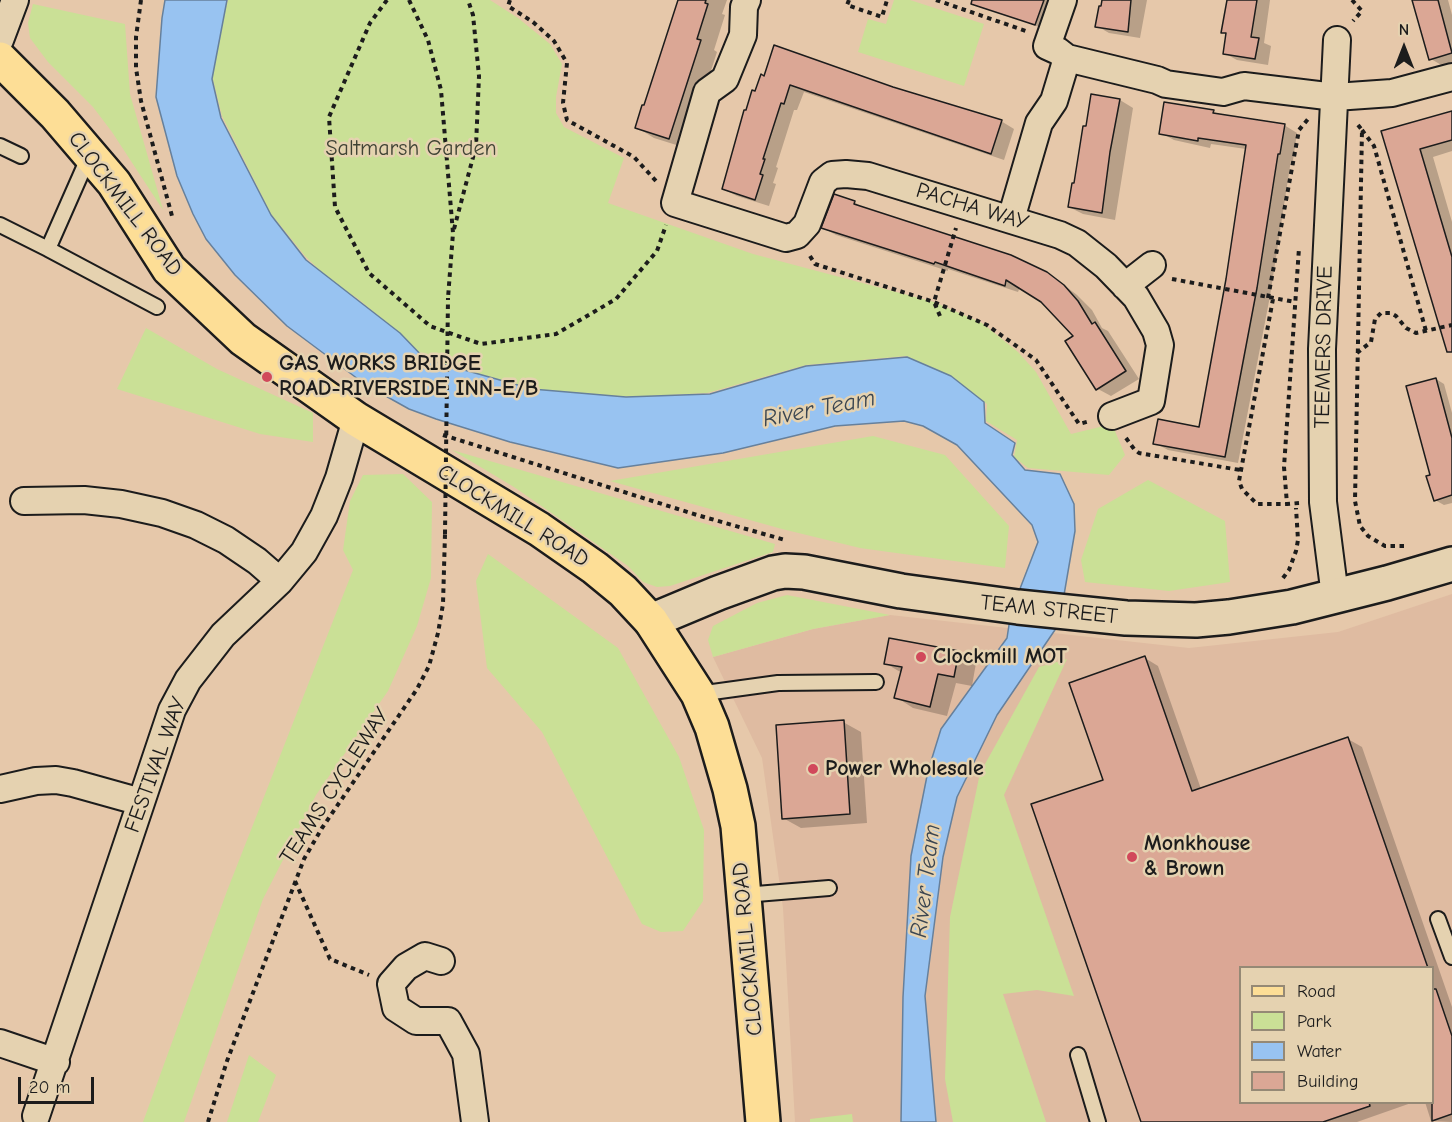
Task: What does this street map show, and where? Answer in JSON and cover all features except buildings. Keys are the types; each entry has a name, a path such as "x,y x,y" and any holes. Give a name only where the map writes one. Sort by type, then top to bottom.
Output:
{"main road":[{"name":"CLOCKMILL ROAD","path":"0,59 56,114 114,183 169,268 243,339 356,419 539,529 595,568 623,591 651,621 698,694 712,727 730,789 738,826 763,1122"}],"street":[{"path":"0,40 15,0"},
{"path":"747,0 744,7 743,35 725,79 707,92 675,203 786,238 797,235"},
{"path":"1063,0 1047,46 1067,58 1158,80 1166,84 1223,92 1244,86 1335,97 1392,93 1452,77"},
{"name":"TEEMERS DRIVE","path":"1335,596 1323,502 1322,360 1337,40"},
{"path":"1011,219 1039,123 1053,101 1067,58"},
{"name":"PACHA WAY","path":"797,235 807,224 823,182 832,175 846,174 868,176 963,204 1060,235 1077,243 1106,266 1136,297 1156,331 1160,345 1151,401 1112,416"},
{"path":"1125,286 1152,265"},
{"name":"FESTIVAL WAY","path":"36,1116 56,1062 172,710 188,680 223,635 280,581 304,552 324,516 339,478 356,419"},
{"path":"24,501 84,500 121,504 162,513 196,525 226,540 257,561 280,581"},
{"name":"TEAM STREET","path":"651,621 718,593 772,573 784,571 804,572 960,600 1095,616 1196,620 1272,611 1452,564"},
{"path":"0,789 36,781 56,780 141,802"},
{"path":"441,961 424,956 406,967 391,984 396,1008 416,1021 448,1021 466,1054 475,1122"},
{"path":"0,1043 56,1062"}],"lane":[{"path":"0,146 21,156"},
{"path":"48,249 90,154"},
{"path":"0,225 157,307"},
{"path":"698,694 778,682 876,682"},
{"path":"744,895 830,888"},
{"path":"1438,919 1452,957"},
{"path":"1078,1055 1098,1122"}],"path":[{"path":"141,0 136,37 136,68 141,101 175,225"},
{"path":"387,0 370,23 329,117 335,207 369,273 430,326 481,344 556,334 616,299 657,251 675,203 634,157 567,120 563,103 567,63 554,41 533,22 508,6 510,0"},
{"path":"409,0 428,40 441,90 453,232"},
{"path":"453,232 476,146 479,76 473,15 468,0"},
{"path":"849,0 847,5 882,17 887,0"},
{"path":"936,0 1049,40"},
{"path":"1335,97 1374,146 1426,331"},
{"path":"1287,504 1257,504 1239,484 1299,130 1309,118"},
{"path":"1362,130 1356,353 1354,491 1356,513 1364,531 1374,541 1385,546 1405,546"},
{"path":"940,316 934,302 963,204"},
{"name":"TEAMS CYCLEWAY","path":"207,1122 226,1061 304,859 322,828 417,689 429,666 443,604 448,298 453,232"},
{"path":"797,235 814,264 934,302 987,325 1036,360 1079,424 1112,416 1139,453 1240,470"},
{"path":"1152,265 1178,282 1295,302"},
{"path":"1356,353 1371,342 1375,319 1381,313 1391,313 1396,316 1411,332 1452,325"},
{"path":"436,432 675,509 795,543"},
{"path":"1275,584 1289,570 1296,551 1298,540 1296,504"},
{"path":"295,880 330,959 391,984"}],"shaded area":[{"path":"1452,594 1452,1122 795,1122 783,908 762,758 713,657 813,629 890,615 1189,648 1338,632"}],"green space":[{"name":"Saltmarsh Garden","path":"228,0 490,0 518,18 550,44 562,64 556,97 556,113 564,127 624,158 608,203 753,254 934,302 982,323 1018,352 1036,372 1071,434 1112,424 1125,455 1109,475 1028,468 1014,457 1017,440 986,421 987,404 951,376 906,356 806,365 707,393 631,397 533,389 424,358 400,334 357,298 333,283 305,256 271,214 222,116 212,76 219,34"},
{"path":"894,0 910,0 984,24 964,86 858,52 868,19 886,24"},
{"path":"33,4 125,24 130,94 163,210 93,107 48,62 30,38 28,23"},
{"path":"146,328 217,369 313,413 313,442 260,434 117,389"},
{"path":"873,436 945,455 1009,526 1005,568 860,548 782,529 610,481"},
{"path":"452,450 775,544 773,552 670,586 657,587 643,582 628,566 514,487"},
{"path":"403,474 432,502 431,578 417,626 388,691 316,795 263,899 184,1122 143,1122 227,891 353,570 343,550 350,501 363,475"},
{"path":"1148,480 1225,521 1230,582 1169,591 1085,582 1081,560 1098,509"},
{"path":"488,554 618,648 679,757 704,830 703,901 683,931 661,932 642,924 542,732 487,668 476,581"},
{"path":"787,595 890,615 813,629 713,657 708,640 713,626 757,603"},
{"path":"1067,659 1004,795 1074,996 1037,990 1003,994 1046,1122 953,1122 945,1079 950,917 980,773 1039,667"},
{"path":"249,1055 276,1075 258,1122 227,1122"},
{"path":"852,1114 853,1122 810,1122 810,1119"}],"water":[{"name":"River Team","path":"165,0 227,0 212,79 221,118 271,215 306,260 400,333 425,359 532,389 626,397 710,394 806,366 907,357 951,376 984,402 985,423 1015,443 1012,455 1025,470 1060,474 1074,504 1075,531 1059,624 997,715 957,797 943,857 925,996 936,1122 901,1122 903,997 911,856 928,771 941,729 1007,638 1011,612 1038,542 1032,525 957,445 923,426 904,421 835,426 723,453 618,468 510,442 436,419 409,409 366,385 287,326 235,275 206,239 177,176 156,97"}],"place":[{"name":"GAS WORKS BRIDGE ROAD-RIVERSIDE INN-E/B","path":"267,377"},
{"name":"Clockmill MOT","path":"921,657"},
{"name":"Power Wholesale","path":"813,769"},
{"name":"Monkhouse & Brown","path":"1132,857"}]}
